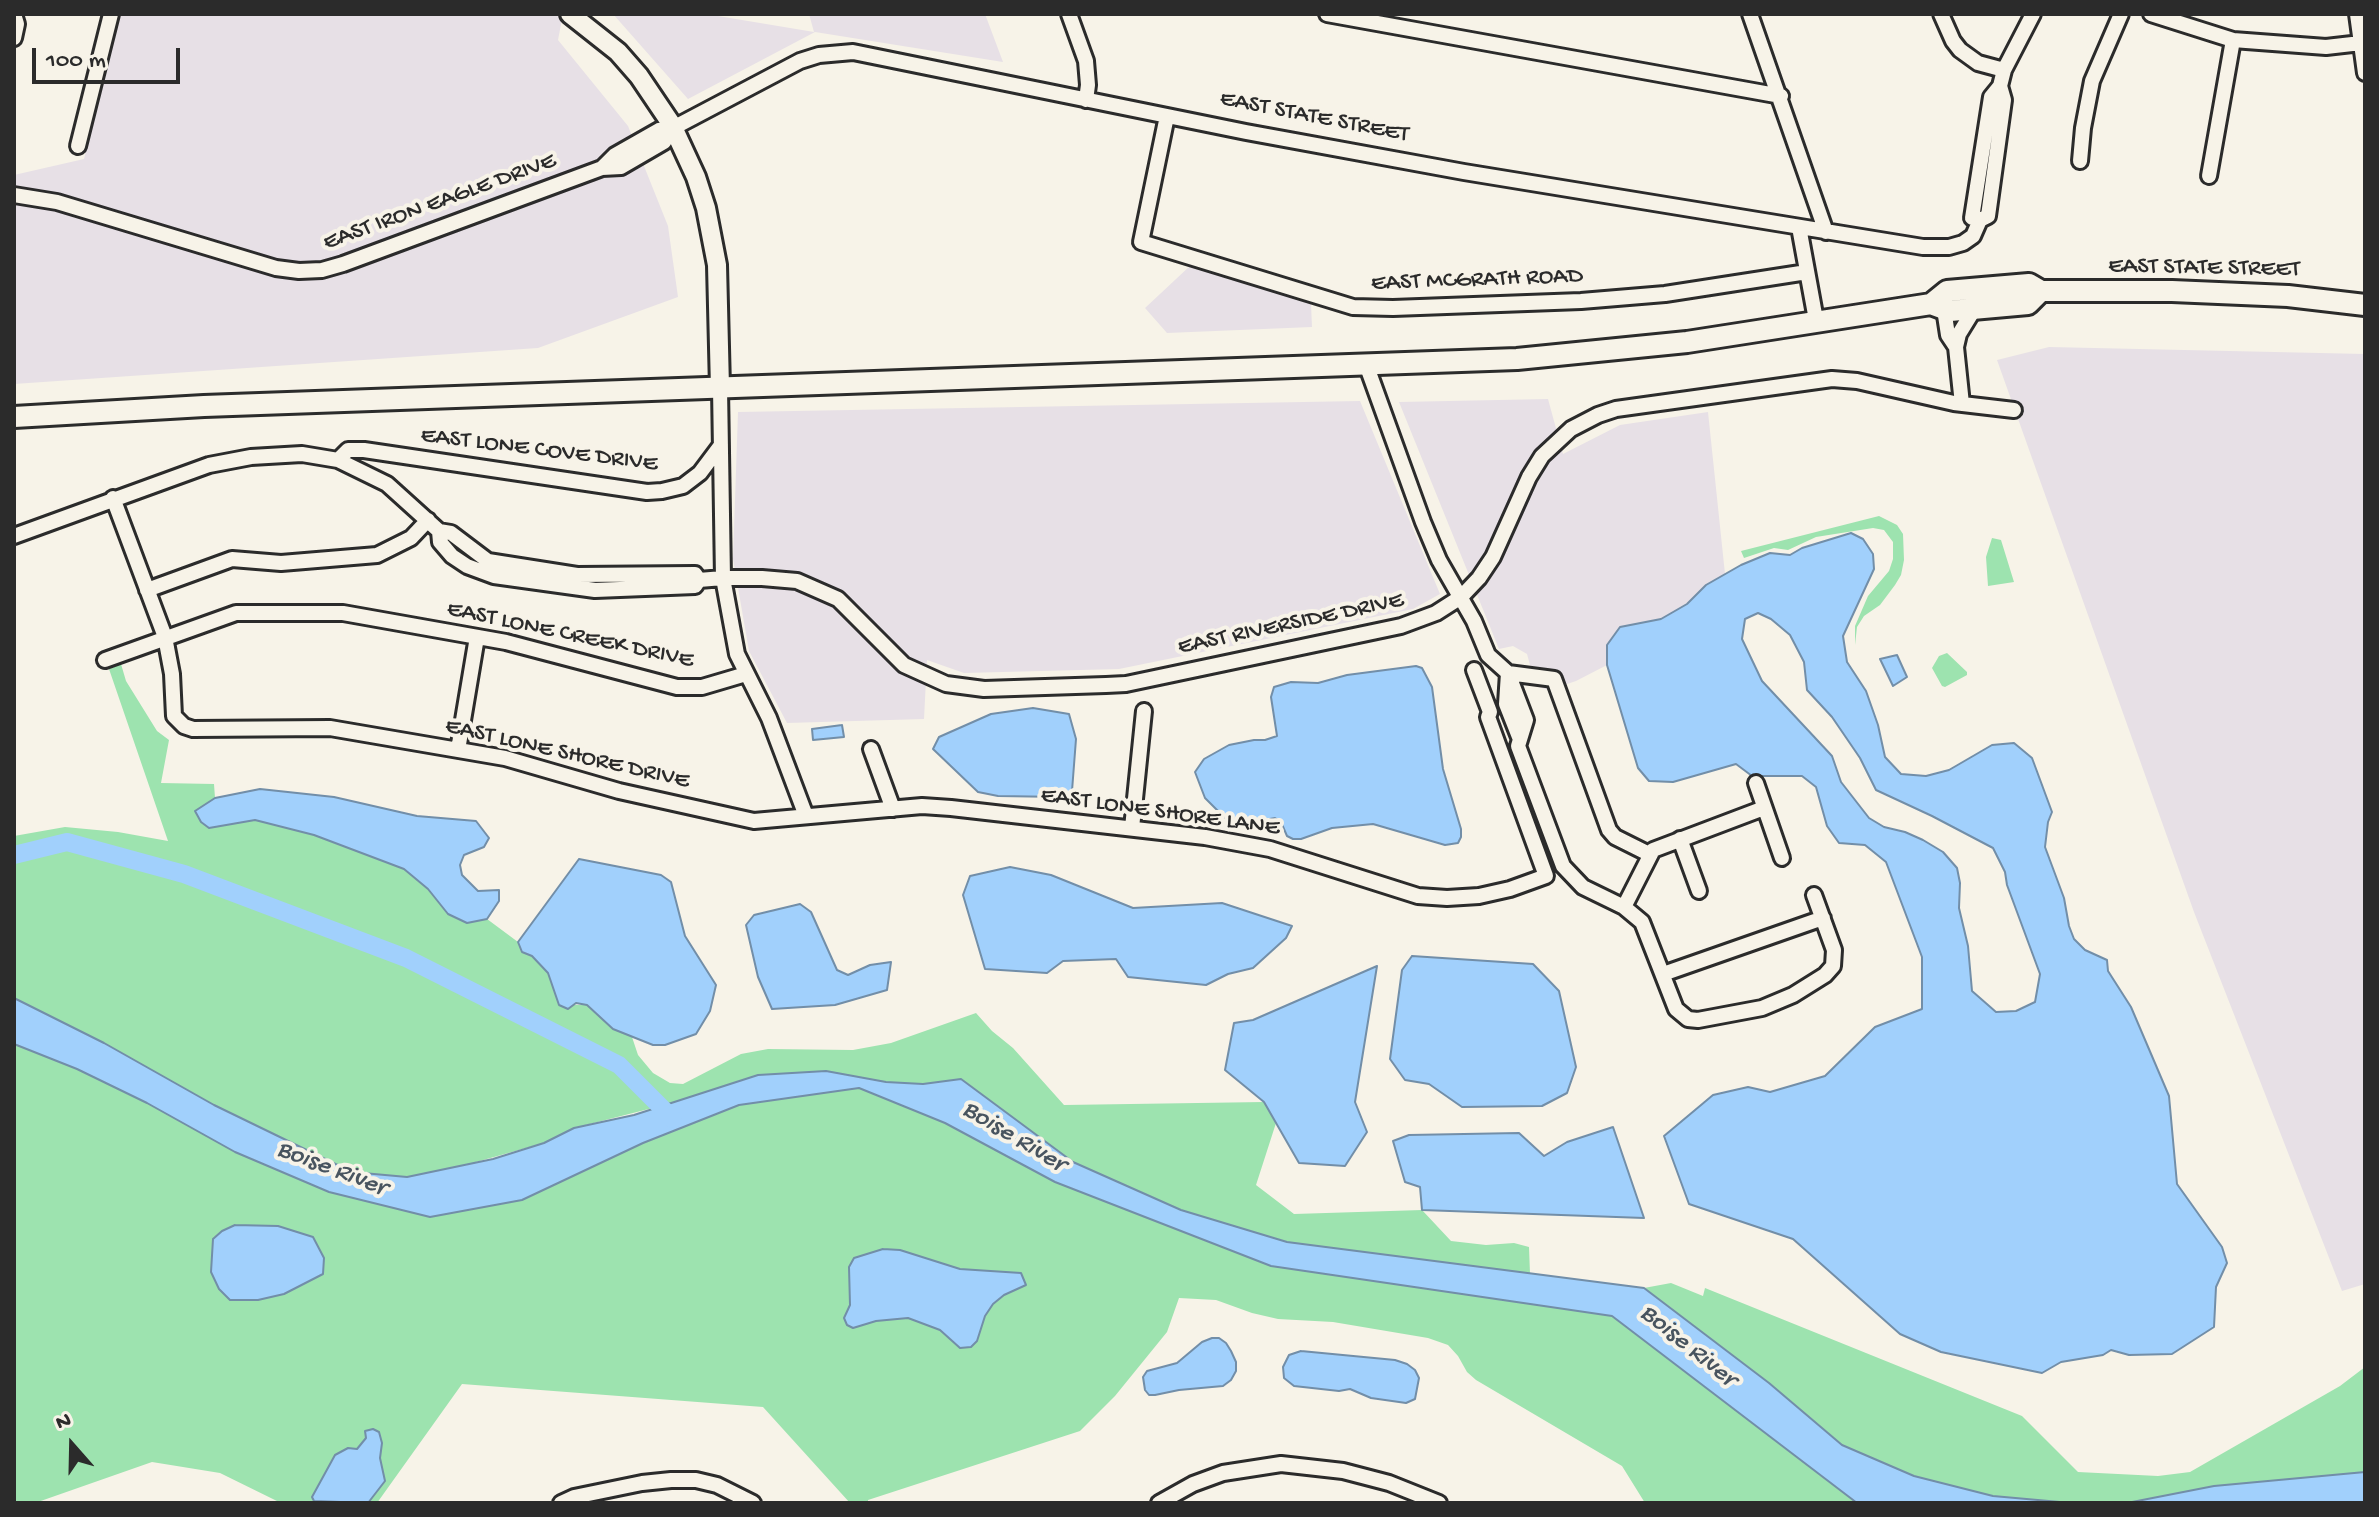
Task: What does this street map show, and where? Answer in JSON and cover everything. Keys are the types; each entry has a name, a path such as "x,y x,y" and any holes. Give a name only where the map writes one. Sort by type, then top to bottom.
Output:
{"highway":[{"name":"EAST STATE STREET","path":"1937,306 1947,291 2029,284 2041,291 2196,292 2306,297 2365,305"},
{"name":"EAST STATE STREET","path":"14,417 189,407 1547,356 1687,342 1816,320 1937,306 1950,311 2028,304 2041,291"},
{"path":"2329,300 2365,294"}],"main road":[{"path":"570,14 618,52 639,76 673,128 696,177 712,233 719,290 720,388"}],"street":[{"path":"14,14 17,24 14,38"},
{"path":"78,146 111,14"},
{"path":"1069,14 1086,61 1086,100"},
{"path":"1327,14 1781,96"},
{"path":"1750,14 1826,232"},
{"path":"1941,14 1960,50 1978,63 2004,70 2033,14"},
{"path":"2080,161 2092,81 2121,14"},
{"path":"2151,14 2233,40 2326,47 2361,43"},
{"path":"2357,14 2365,73"},
{"path":"2209,176 2233,40"},
{"name":"EAST STATE STREET","path":"673,128 800,61 853,52 1464,172 1826,232 1923,247 1949,247 1973,236 1980,220 1972,218 1991,97 2000,86 2004,70"},
{"name":"EAST MCGRATH ROAD","path":"1167,116 1141,242 1353,307 1595,300 1665,294 1807,272"},
{"name":"EAST IRON EAGLE DRIVE","path":"14,195 57,202 276,268 322,270 602,168 615,155 659,130 673,128"},
{"path":"1799,227 1816,320"},
{"path":"1937,306 1956,347"},
{"path":"1962,404 1956,347 1959,334 1975,308"},
{"path":"1366,364 1439,560 1461,597 1488,655 1508,673 1526,720 1518,746 1563,866 1583,887 1624,907 1646,927 1676,1009 1688,1019 1698,1020 1748,1011 1777,1003 1825,975 1833,966 1834,950 1814,895"},
{"name":"EAST RIVERSIDE DRIVE","path":"14,536 176,475 229,460 302,454 338,460 387,484 434,526 440,542 452,556 467,566 494,576 585,590 695,586 699,580 723,578 797,581 815,587 850,609 904,665 946,684 984,689 1126,684 1401,626 1436,613 1461,597 1479,578 1493,557 1529,477 1542,456 1571,429 1598,415 1636,405 1832,379 1857,381 1921,398 2014,410"},
{"path":"720,388 723,578 737,654 769,718 806,816"},
{"name":"EAST LONE COVE DRIVE","path":"338,460 348,450 364,450 619,488 662,491 683,486 700,473 721,445"},
{"path":"113,498 165,637"},
{"path":"147,590 232,559 281,563 377,555 434,526"},
{"name":"EAST LONE CREEK DRIVE","path":"105,660 224,615 250,611 343,613 506,642 677,687 702,687 746,674"},
{"name":"EAST LONE SHORE DRIVE","path":"165,637 171,661 176,721 193,729 330,728 505,758 619,791 754,821 806,816"},
{"path":"458,750 477,637"},
{"name":"EAST LONE SHORE LANE","path":"806,816 951,808 1132,828 1270,849 1418,896 1479,896 1546,876 1474,670"},
{"path":"1508,673 1554,679 1609,830 1615,837 1649,854"},
{"path":"1132,828 1144,711"},
{"path":"871,749 893,809"},
{"path":"1756,783 1782,858"},
{"path":"1624,907 1649,854 1657,847 1764,808"},
{"path":"1680,839 1699,891"},
{"path":"1663,974 1823,918"},
{"path":"1159,1503 1193,1484 1223,1473 1281,1464 1343,1471 1401,1487 1439,1503"},
{"path":"571,1501 642,1483 696,1480 738,1493 753,1503"}],"shaded area":[{"path":"119,14 563,14 558,40 628,126 668,226 678,297 538,348 14,384 14,175 84,159"},
{"path":"613,14 706,14 814,32 809,14 985,14 1003,62 815,32 688,99"},
{"path":"1191,265 1311,304 1312,327 1167,333 1145,308"},
{"path":"2049,347 2365,354 2365,1284 2342,1291 2194,912 1997,360"},
{"path":"1548,399 1563,454 1620,425 1708,412 1725,574 1706,585 1688,604 1661,619 1620,627 1607,645 1607,665 1576,681 1549,690 1531,685 1533,676 1527,654 1513,646 1499,649 1399,402"},
{"path":"1360,401 1440,594 1413,609 1119,669 964,673 927,660 924,719 787,723 749,651 733,559 738,412"}],"green space":[{"path":"1879,516 1897,525 1903,534 1904,560 1895,585 1857,627 1855,645 1855,626 1868,596 1889,571 1893,559 1893,542 1884,530 1873,528 1816,537 1788,550 1774,548 1744,558 1741,551"},
{"path":"1992,538 2001,540 2014,582 1988,586 1986,557"},
{"path":"1947,653 1967,675 1945,687 1932,668 1939,656"},
{"path":"121,664 126,681 157,731 169,740 161,783 214,784 215,798 196,811 255,820 314,835 404,869 428,889 448,914 467,923 487,919 518,942 522,952 532,956 549,973 559,1005 587,1005 613,1029 632,1037 638,1055 653,1073 670,1083 683,1084 741,1054 768,1049 853,1050 891,1043 976,1013 1013,1048 1064,1105 1264,1102 1276,1123 1256,1185 1294,1214 1422,1210 1451,1241 1486,1245 1514,1243 1529,1247 1530,1274 1287,1242 1182,1210 1073,1162 961,1080 923,1084 886,1082 826,1071 688,1099 574,1128 544,1143 451,1169 407,1177 352,1172 214,1105 104,1043 14,998 14,836 65,827 168,841 109,669"},
{"path":"14,1044 77,1069 147,1103 235,1152 329,1192 430,1217 522,1200 643,1143 739,1105 859,1088 945,1123 1055,1182 1271,1266 1612,1316 1857,1503 1645,1503 1622,1466 1476,1380 1448,1345 1428,1338 1333,1322 1278,1319 1216,1300 1179,1298 1167,1332 1115,1396 1080,1431 868,1500 868,1503 850,1503 763,1407 462,1384 377,1503 281,1503 220,1473 152,1462 35,1503 14,1503"},
{"path":"1671,1283 1703,1296 1705,1288 2022,1416 2078,1472 2158,1476 2190,1472 2340,1386 2365,1367 2365,1472 2214,1486 2127,1503 1993,1496 1914,1476 1842,1445 1769,1383 1644,1288"}],"water":[{"path":"1851,533 1863,539 1873,554 1874,569 1843,636 1847,662 1866,691 1885,757 1901,774 1926,776 1949,770 1992,745 2014,743 2032,758 2052,812 2045,847 2064,898 2074,939 2085,950 2107,960 2108,971 2131,1007 2169,1096 2177,1184 2222,1247 2227,1263 2216,1287 2214,1327 2172,1354 2129,1355 2111,1350 2103,1355 2061,1362 2042,1373 1941,1352 1900,1334 1793,1239 1689,1204 1664,1136 1713,1095 1748,1087 1770,1092 1825,1076 1875,1027 1922,1009 1922,957 1886,862 1865,845 1839,843 1827,826 1816,787 1802,776 1752,776 1736,764 1673,782 1649,781 1638,768 1607,665 1607,645 1620,627 1661,619 1687,604 1706,585 1741,565 1770,553 1790,555 1802,548","holes":["1758,613 1771,619 1790,635 1804,662 1807,690 1832,717 1860,758 1876,790 1993,848 2005,872 2040,974 2035,1002 2016,1011 1996,1012 1972,991 1968,946 1959,908 1957,868 1943,852 1923,840 1884,827 1869,818 1841,782 1832,756 1762,681 1742,639 1745,619"]},
{"path":"1897,655 1907,677 1893,686 1880,659"},
{"path":"1416,666 1422,668 1432,687 1443,769 1461,829 1458,843 1445,845 1373,824 1332,828 1293,839 1287,836 1281,822 1275,818 1249,823 1228,821 1205,798 1195,772 1204,759 1229,745 1277,736 1271,697 1274,687 1291,682 1318,683 1347,675"},
{"path":"1033,708 1069,714 1076,739 1072,791 1062,797 998,796 978,792 933,749 939,737 991,714"},
{"path":"842,725 844,737 813,740 812,729"},
{"path":"260,789 334,797 417,816 476,821 489,838 484,847 464,855 460,865 462,875 478,891 499,890 499,901 487,919 467,923 448,914 428,889 404,869 314,835 255,820 209,828 195,811 215,798"},
{"path":"579,859 661,875 671,882 685,936 716,985 710,1011 696,1034 665,1045 653,1045 613,1029 587,1005 576,1003 568,1009 559,1005 548,973 532,956 522,952 518,942"},
{"path":"1010,867 1051,875 1133,908 1222,903 1292,926 1286,938 1253,968 1228,974 1206,985 1128,977 1116,959 1063,961 1047,973 985,969 963,895 970,876"},
{"path":"800,904 811,912 837,970 848,975 870,965 891,962 887,990 835,1005 772,1009 758,977 746,925 754,915"},
{"path":"1412,956 1533,964 1559,991 1576,1067 1567,1093 1542,1106 1462,1107 1429,1084 1405,1080 1390,1059 1402,970"},
{"path":"1377,966 1355,1102 1367,1132 1345,1166 1299,1163 1264,1102 1225,1070 1234,1023 1253,1020"},
{"name":"Boise River","path":"14,998 104,1043 214,1105 352,1172 407,1177 493,1159 544,1143 574,1128 634,1115 758,1075 826,1071 886,1082 923,1084 961,1079 1073,1162 1181,1210 1287,1242 1644,1288 1769,1383 1842,1445 1914,1476 1993,1496 2060,1502 2127,1503 1857,1503 1612,1316 1271,1266 1055,1182 945,1123 859,1088 739,1105 643,1143 522,1200 430,1217 329,1192 235,1152 147,1103 77,1069 14,1044"},
{"path":"1613,1127 1644,1218 1422,1210 1420,1187 1405,1182 1393,1141 1409,1135 1519,1133 1544,1156 1567,1142"},
{"path":"235,1225 278,1226 313,1237 324,1258 323,1274 284,1294 258,1300 230,1300 219,1289 211,1272 213,1239"},
{"path":"883,1249 900,1250 960,1269 1021,1273 1026,1285 993,1304 985,1316 977,1341 971,1347 960,1348 940,1330 908,1318 876,1321 853,1328 847,1325 844,1318 850,1305 849,1267 854,1258"},
{"path":"1212,1338 1226,1343 1236,1362 1236,1371 1231,1380 1223,1386 1149,1395 1143,1377 1147,1371 1177,1363 1202,1342"},
{"path":"1301,1351 1395,1360 1407,1364 1419,1378 1415,1399 1406,1403 1371,1398 1350,1389 1339,1391 1294,1386 1284,1378 1283,1367 1289,1355"},
{"path":"373,1429 379,1432 382,1443 380,1458 385,1481 368,1503 314,1501 312,1497 335,1455 348,1448 357,1449 366,1438 365,1431"},
{"path":"2365,1472 2365,1503 2127,1503 2214,1486"}],"waterway":[{"path":"14,855 67,842 184,874 406,958 619,1065 673,1119"}]}
